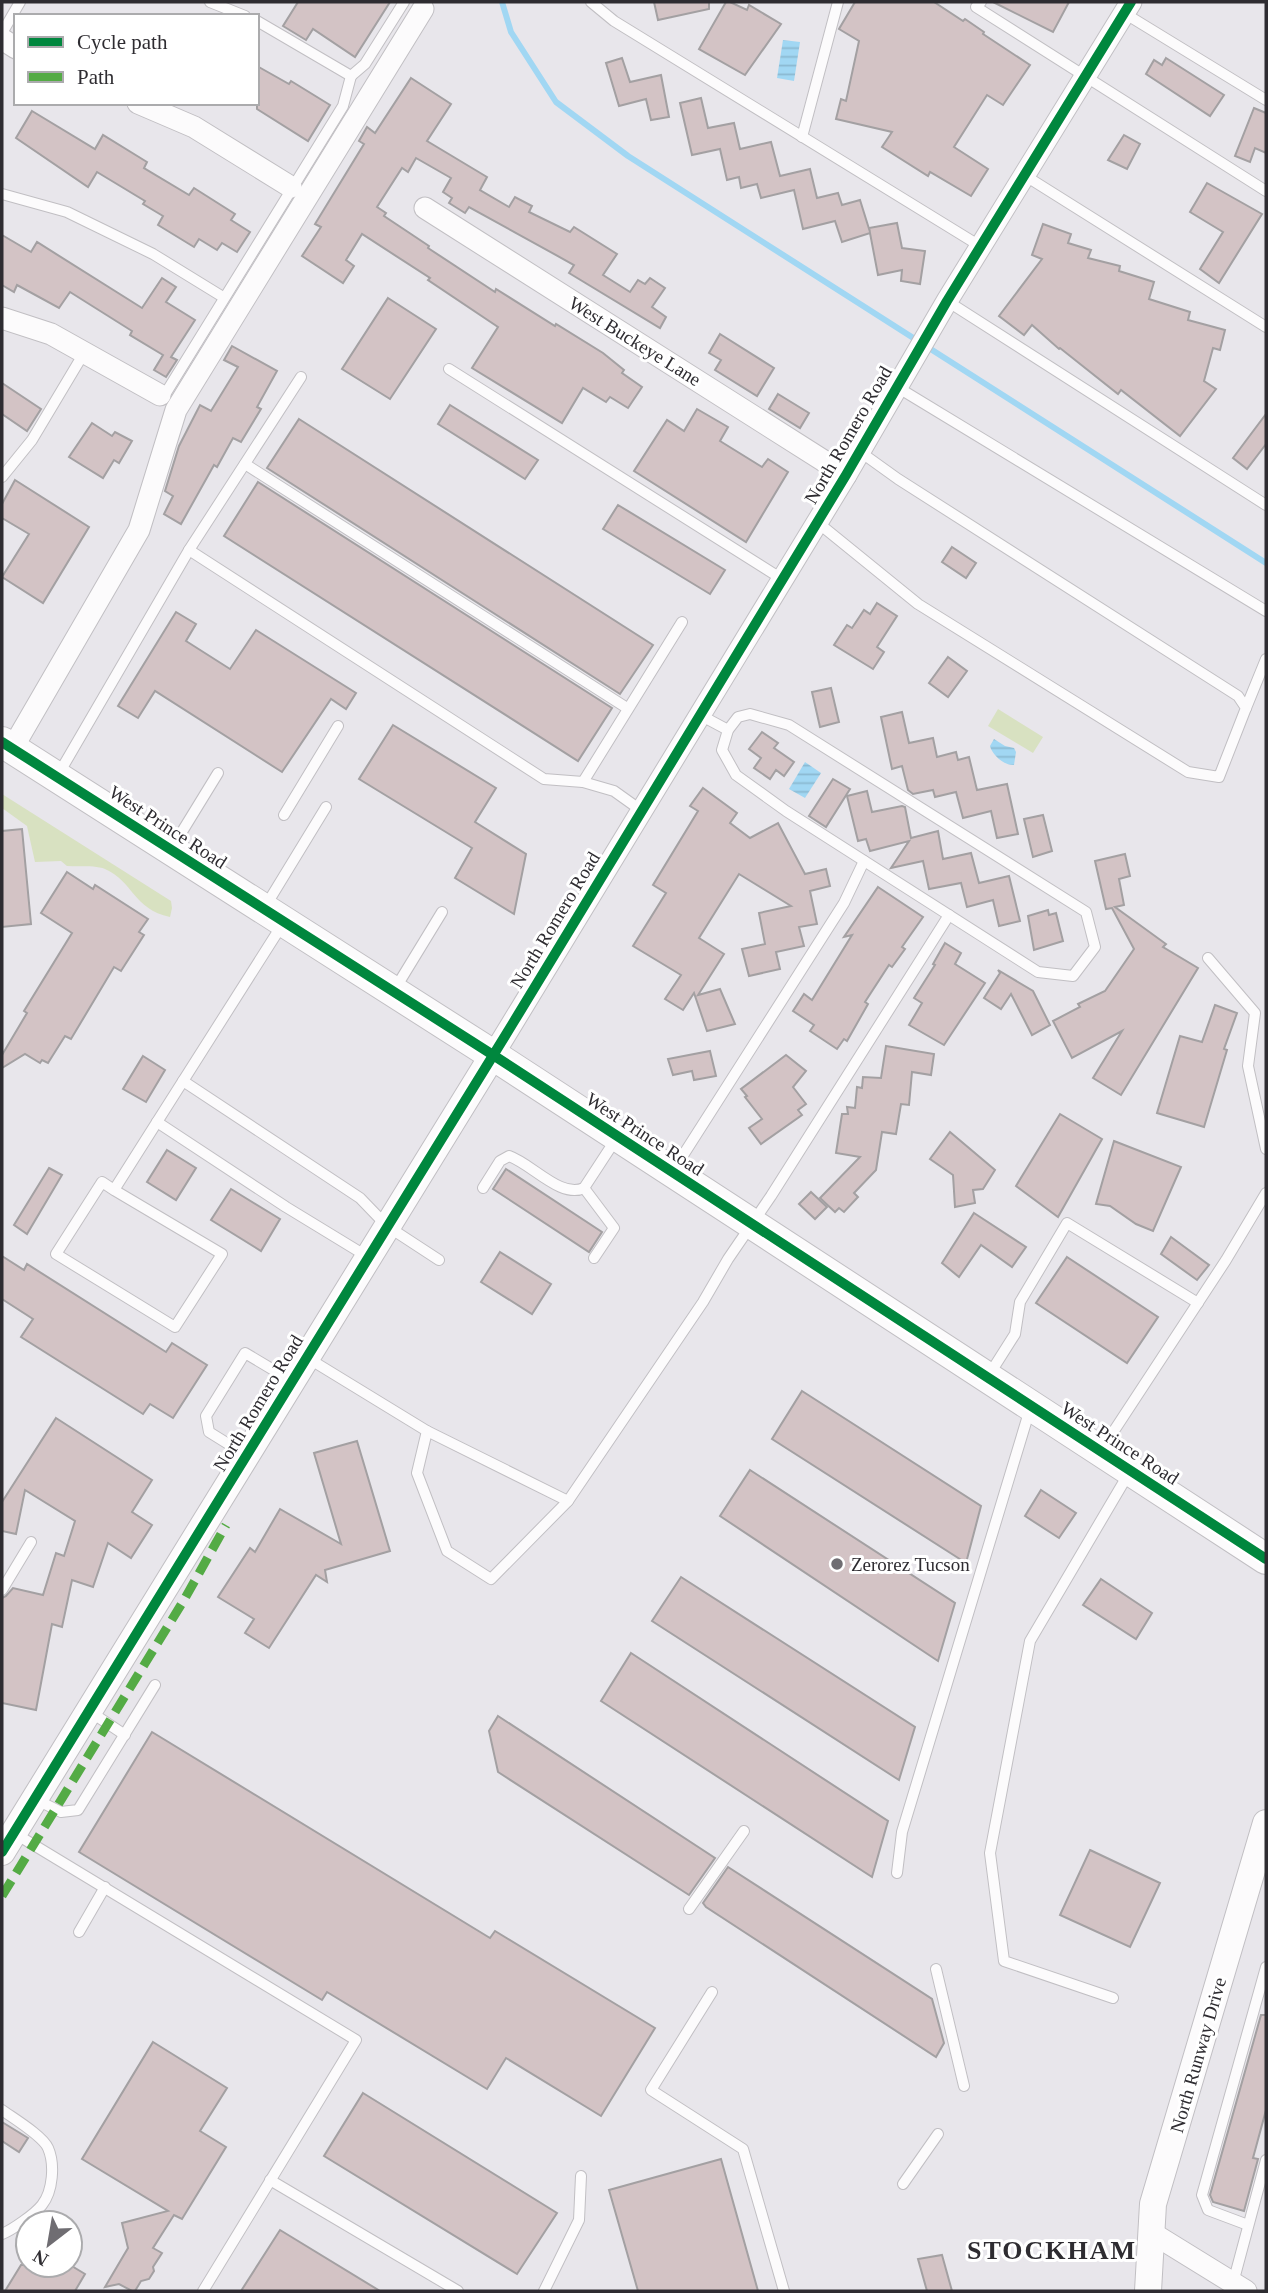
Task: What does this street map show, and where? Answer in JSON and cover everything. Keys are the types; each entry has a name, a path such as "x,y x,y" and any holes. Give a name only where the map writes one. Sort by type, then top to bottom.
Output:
{"main road":[{"name":"West Prince Road","path":"7,745 493,1055 1266,1559"}],"street":[{"path":"7,745 139,530 176,410 414,6"},
{"name":"North Romero Road","path":"8,1842 642,811 846,475 980,246 1128,7"},
{"path":"143,105 194,127 291,187"},
{"name":"West Buckeye Lane","path":"425,208 846,475"},
{"path":"2,318 51,334 160,395"},
{"name":"North Runway Drive","path":"1148,2291 1153,2204 1266,1823"},
{"path":"1152,2234 1240,2287"}],"lane":[{"path":"2,33 20,2"},
{"path":"211,2 240,14"},
{"path":"591,2 614,22 980,246"},
{"path":"802,137 838,2"},
{"path":"981,2 976,6 1266,191"},
{"path":"160,395 164,396 342,106 351,76 365,64 414,6"},
{"path":"1128,7 1144,25 1266,100"},
{"path":"259,22 351,76"},
{"path":"1024,176 1266,327"},
{"path":"2,194 67,212 153,254 223,297"},
{"path":"943,309 966,313 1266,505"},
{"path":"2,477 6,464 32,440 84,353"},
{"path":"449,369 782,579"},
{"path":"57,777 189,550 301,377"},
{"path":"900,381 1266,611"},
{"path":"859,452 1238,696 1245,708"},
{"path":"245,464 627,708"},
{"path":"817,523 918,604 1188,772 1219,778 1266,659"},
{"path":"189,550 544,779 583,782 614,791 642,811"},
{"path":"583,782 682,622"},
{"path":"750,714 789,724 1086,912 1094,947 1073,975 1038,972 786,811 736,775 722,750 728,730 738,717 750,714"},
{"path":"700,715 728,730"},
{"path":"284,815 338,726"},
{"path":"171,850 218,773"},
{"path":"114,1190 183,1081 274,916 326,807"},
{"path":"672,1172 844,903 864,860"},
{"path":"393,992 442,912"},
{"path":"427,1431 416,1473 447,1551 491,1579 568,1501 703,1302 949,915"},
{"path":"1209,958 1255,1013 1248,1066 1266,1149"},
{"path":"183,1081 360,1198 387,1226 439,1260"},
{"path":"157,1122 368,1257"},
{"path":"483,1188 500,1161 509,1156 519,1159 566,1191 576,1192 584,1188 618,1137"},
{"path":"102,1182 114,1190 222,1254 175,1328 56,1254 102,1182"},
{"path":"584,1188 614,1228 594,1258"},
{"path":"1101,1451 1266,1193"},
{"path":"987,1377 1015,1334 1020,1302 1067,1223 1198,1303"},
{"path":"246,1455 209,1432 206,1416 245,1353 292,1381"},
{"path":"306,1357 427,1431 568,1501"},
{"path":"897,1873 902,1832 1031,1406"},
{"path":"1113,1998 1004,1961 990,1853 1030,1641 1131,1471"},
{"path":"2,1590 31,1542"},
{"path":"35,1799 61,1812 78,1810 155,1685"},
{"path":"89,1711 125,1735"},
{"path":"689,1909 744,1831"},
{"path":"8,1842 105,1887 356,2039 203,2291"},
{"path":"79,1932 105,1887"},
{"path":"1248,2225 1208,2210 1202,2195 1266,1968"},
{"path":"936,1969 964,2086"},
{"path":"712,1992 651,2090 743,2149 783,2291"},
{"path":"2,2110 48,2146 53,2175 42,2205 2,2234"},
{"path":"903,2184 938,2134"},
{"path":"1240,2287 1248,2225 1266,2160"},
{"path":"544,2291 579,2220 581,2176"},
{"path":"270,2180 458,2291"}],"green space":[{"path":"998,709 1043,737 1033,753 988,726"},
{"path":"2,794 171,901 170,917 148,908 122,880 105,869 67,866 61,861 35,862 27,826 2,808"}],"water":[{"path":"783,40 800,42 794,81 777,78"},
{"path":"994,739 1014,748 1014,765 1003,762 993,753 990,746"},
{"path":"805,762 821,773 805,798 789,789"}],"building":[{"path":"298,2 390,2 355,57 313,29 306,40 283,26"},
{"path":"654,2 709,2 709,9 658,20"},
{"path":"726,2 747,10 749,5 781,24 745,75 699,49"},
{"path":"855,2 934,2 963,21 965,19 1030,65 1003,105 987,95 954,147 988,169 971,196 930,172 928,176 882,147 892,132 836,119 841,99 846,101 859,41 839,29"},
{"path":"993,2 1069,2 1053,32"},
{"path":"622,58 630,82 661,75 669,117 651,120 646,99 619,106 606,63"},
{"path":"1166,58 1224,95 1210,116 1146,74 1154,60 1162,65"},
{"path":"259,67 289,84 291,81 330,105 308,141 257,109"},
{"path":"411,78 451,104 427,141 487,177 480,190 509,207 515,197 532,206 529,212 570,232 574,227 617,254 603,275 630,292 638,280 645,284 650,278 665,288 652,307 666,317 660,328 569,273 574,265 469,207 465,213 449,203 452,198 443,192 451,178 416,158 408,172 402,168 377,207 386,213 384,216 429,246 428,248 495,292 496,289 603,353 624,370 622,373 642,387 628,408 610,397 606,402 583,388 562,423 472,368 498,327 362,234 346,260 354,266 343,283 302,256 321,227 315,224 364,144 359,141 367,127 375,133"},
{"path":"701,98 708,128 734,123 740,149 771,142 780,176 810,169 817,198 838,193 842,205 860,200 870,232 869,228 897,223 902,248 925,251 920,284 901,281 902,270 878,275 870,233 842,242 835,221 803,229 794,190 761,198 757,184 741,188 739,177 727,180 720,149 692,155 680,103"},
{"path":"1254,108 1266,113 1266,153 1255,148 1250,162 1235,156"},
{"path":"32,111 95,149 103,135 147,162 144,168 189,195 194,188 235,214 231,220 250,232 237,252 222,243 217,250 199,239 194,247 158,225 163,216 143,204 145,201 97,172 88,187 16,138"},
{"path":"1124,135 1140,144 1127,169 1108,160"},
{"path":"1207,183 1262,214 1219,283 1200,269 1223,232 1190,212"},
{"path":"1043,224 1071,234 1068,243 1091,250 1088,258 1120,266 1119,271 1154,282 1149,299 1190,312 1188,320 1225,330 1220,350 1213,348 1204,381 1216,389 1180,436 1121,390 1118,394 1032,325 1024,335 999,316 1042,259 1032,255"},
{"path":"2,235 31,252 37,242 142,308 162,278 176,287 166,302 195,320 171,357 177,360 166,377 154,370 163,355 130,335 132,331 70,292 59,308 17,285 14,292 2,285"},
{"path":"388,298 436,329 390,399 342,369"},
{"path":"720,334 774,368 757,396 715,370 721,360 709,353"},
{"path":"232,346 277,371 257,407 261,409 241,442 233,438 217,467 214,465 181,524 164,514 173,496 165,491 179,446 200,405 211,411 238,367 224,360"},
{"path":"2,383 41,409 27,431 2,414"},
{"path":"778,394 809,413 800,428 769,409"},
{"path":"450,405 538,460 525,479 438,424"},
{"path":"697,409 728,427 720,441 762,467 768,459 788,472 746,542 634,471 667,420 684,431"},
{"path":"1266,414 1266,444 1247,469 1233,458"},
{"path":"299,419 653,645 620,694 267,468"},
{"path":"92,423 112,436 115,432 132,441 119,463 114,460 103,478 69,457"},
{"path":"15,480 89,527 43,603 2,577 29,534 2,518 2,504"},
{"path":"258,482 612,708 578,761 224,536"},
{"path":"618,505 725,570 710,594 603,529"},
{"path":"952,547 976,563 966,578 942,562"},
{"path":"877,603 897,616 877,647 884,652 873,669 834,645 847,625 852,628 864,610 870,614"},
{"path":"176,612 196,624 186,641 230,669 256,630 356,693 346,709 331,699 282,772 155,691 138,718 118,706"},
{"path":"948,657 967,671 948,697 929,683"},
{"path":"831,688 839,722 820,727 812,692"},
{"path":"902,712 909,743 933,738 937,757 956,752 958,760 969,757 977,790 1007,784 1018,834 997,838 991,811 963,818 956,792 935,797 933,790 913,794 908,790 902,766 892,769 881,717"},
{"path":"393,725 496,788 475,822 526,854 514,914 455,878 472,848 359,779"},
{"path":"762,732 778,743 774,748 794,762 784,776 776,770 770,779 754,768 761,758 749,749"},
{"path":"833,779 850,789 826,827 809,816"},
{"path":"703,788 737,813 730,823 750,838 778,823 805,874 826,869 830,886 810,891 817,924 799,927 804,946 776,952 780,969 749,976 742,949 765,944 759,913 791,906 739,874 699,938 724,954 698,995 720,989 735,1024 707,1031 694,993 683,1010 665,999 681,975 633,946 666,893 653,885 698,811 690,806"},
{"path":"867,791 872,812 905,807 911,838 938,831 943,859 971,853 979,883 1009,876 1020,921 999,926 993,900 967,907 961,883 929,889 923,861 891,868 909,841 870,851 866,839 858,841 847,796"},
{"path":"1043,815 1052,851 1033,857 1024,819"},
{"path":"22,829 31,924 2,927 2,831"},
{"path":"1125,854 1130,876 1119,879 1124,905 1115,907 1166,944 1163,947 1198,968 1121,1095 1093,1078 1122,1031 1072,1058 1053,1021 1080,1007 1078,1004 1105,991 1134,949 1112,908 1106,909 1095,861"},
{"path":"67,872 93,889 95,885 148,919 139,932 144,935 121,971 114,967 71,1039 65,1036 48,1063 42,1060 40,1063 25,1054 2,1068 2,1055 27,1013 24,1011 72,933 41,913"},
{"path":"878,887 923,917 902,947 905,949 892,967 889,965 865,1002 868,1004 847,1041 844,1039 837,1049 810,1031 814,1025 793,1011 804,994 812,1000 852,935 844,937"},
{"path":"1048,910 1049,915 1056,913 1063,941 1034,950 1028,916"},
{"path":"945,943 961,953 955,964 985,983 944,1045 909,1025 922,1003 914,998"},
{"path":"998,970 1033,991 1050,1025 1032,1035 1011,994 1001,1009 984,998 1000,973"},
{"path":"1215,1005 1237,1013 1224,1049 1227,1050 1204,1127 1157,1113 1180,1036 1202,1042"},
{"path":"886,1046 934,1054 931,1075 912,1072 909,1105 901,1104 896,1134 882,1132 876,1170 854,1193 858,1197 844,1212 839,1208 835,1212 820,1198 860,1157 836,1153 842,1114 848,1114 847,1107 855,1108 857,1087 862,1088 863,1077 881,1078"},
{"path":"710,1051 716,1076 694,1080 692,1071 673,1075 668,1059"},
{"path":"786,1055 806,1071 793,1087 806,1104 798,1110 802,1115 761,1144 749,1128 762,1119 741,1089"},
{"path":"143,1056 165,1070 146,1102 123,1089"},
{"path":"1060,1114 1102,1139 1058,1217 1016,1186"},
{"path":"950,1132 995,1170 983,1189 973,1190 975,1203 955,1207 953,1175 930,1159"},
{"path":"1114,1141 1181,1167 1153,1231 1136,1224 1110,1206 1096,1204"},
{"path":"167,1150 196,1168 176,1200 147,1182"},
{"path":"49,1168 62,1175 27,1234 14,1225"},
{"path":"506,1169 602,1232 589,1252 493,1189"},
{"path":"231,1189 280,1219 261,1251 211,1220"},
{"path":"811,1192 827,1207 815,1219 799,1204"},
{"path":"974,1213 1026,1247 1012,1267 981,1245 959,1277 942,1263"},
{"path":"1171,1237 1209,1265 1197,1280 1161,1254"},
{"path":"500,1252 551,1284 532,1314 481,1282"},
{"path":"2,1256 24,1270 27,1264 166,1352 172,1343 207,1365 173,1418 150,1404 143,1414 21,1337 33,1319 2,1299"},
{"path":"1067,1257 1158,1317 1127,1363 1036,1303"},
{"path":"802,1391 981,1506 966,1563 772,1439"},
{"path":"56,1418 152,1480 132,1512 152,1525 131,1558 108,1543 93,1587 72,1580 62,1627 52,1624 36,1710 2,1703 2,1598 13,1588 43,1595 56,1553 64,1556 75,1521 25,1490 16,1534 2,1531 2,1502"},
{"path":"357,1441 390,1551 325,1570 327,1582 316,1575 269,1648 245,1633 254,1619 218,1597 250,1548 255,1552 280,1509 341,1544 314,1453"},
{"path":"750,1470 955,1603 938,1661 720,1516"},
{"path":"1041,1490 1076,1513 1059,1538 1025,1516"},
{"path":"681,1577 915,1727 899,1780 652,1621"},
{"path":"1101,1579 1152,1613 1136,1639 1083,1605"},
{"path":"631,1653 888,1821 872,1877 601,1701"},
{"path":"498,1716 715,1858 689,1895 498,1772 489,1731"},
{"path":"152,1732 490,1938 495,1931 655,2028 601,2116 506,2058 487,2089 327,1992 322,2000 79,1852"},
{"path":"1090,1850 1160,1883 1130,1947 1060,1915"},
{"path":"728,1867 932,1999 944,2043 936,2057 706,1907 703,1903"},
{"path":"1261,2015 1266,2015 1266,2110 1253,2158 1258,2159 1244,2211 1213,2202 1210,2195"},
{"path":"153,2042 227,2088 200,2131 226,2147 182,2219 174,2215 153,2248 162,2253 149,2279 141,2281 135,2291 132,2291 119,2284 105,2287 128,2248 122,2223 168,2211 82,2159"},
{"path":"363,2093 557,2213 517,2274 324,2156"},
{"path":"2,2122 28,2138 19,2152 2,2141"},
{"path":"721,2159 758,2291 638,2291 609,2190"},
{"path":"280,2230 380,2291 241,2291"},
{"path":"942,2255 952,2291 927,2291 918,2259"},
{"path":"14,2276 14,2279 82,2279 75,2291 5,2291"}],"waterway":[{"path":"502,2 511,32 556,102 628,156 1266,563"}],"marked path":[{"path":"2,1896 184,1600 226,1525"}],"cycle path":[{"path":"2,1852 513,1023 846,475 947,301 1131,2"},
{"path":"2,742 493,1055 1266,1559"}],"place":[{"name":"Zerorez Tucson","path":"837,1564"}],"district":[{"name":"STOCKHAM","path":"1052,2250"}]}
